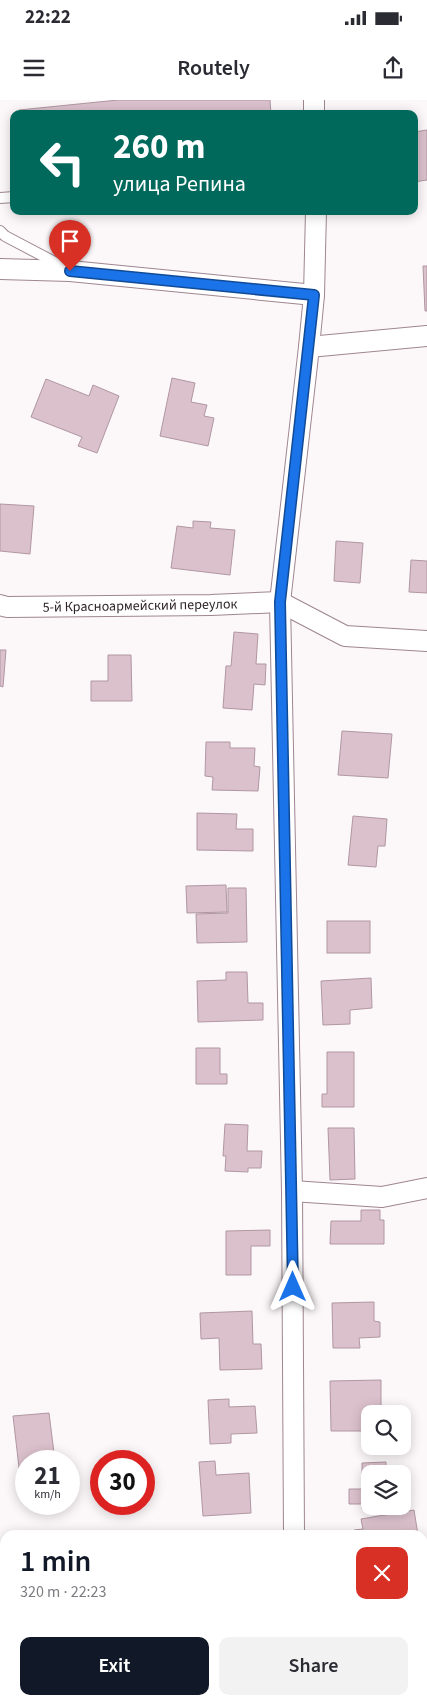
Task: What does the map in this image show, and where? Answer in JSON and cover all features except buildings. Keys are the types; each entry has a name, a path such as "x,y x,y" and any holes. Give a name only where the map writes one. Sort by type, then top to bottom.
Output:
{"street":[{"path":"294,1530 292,1191 280,602 314,295 316,215"},
{"path":"0,269 70,271 314,295"},
{"path":"309,347 427,336"},
{"path":"280,602 344,636 427,641"},
{"name":"5-й Красноармейский переулок","path":"0,605 7,607 280,602"},
{"path":"292,1191 382,1197 427,1188"}],"lane":[{"path":"0,231 4,236 70,271"}],"route":[{"path":"70,271 314,295 280,602 293,1287"}]}
